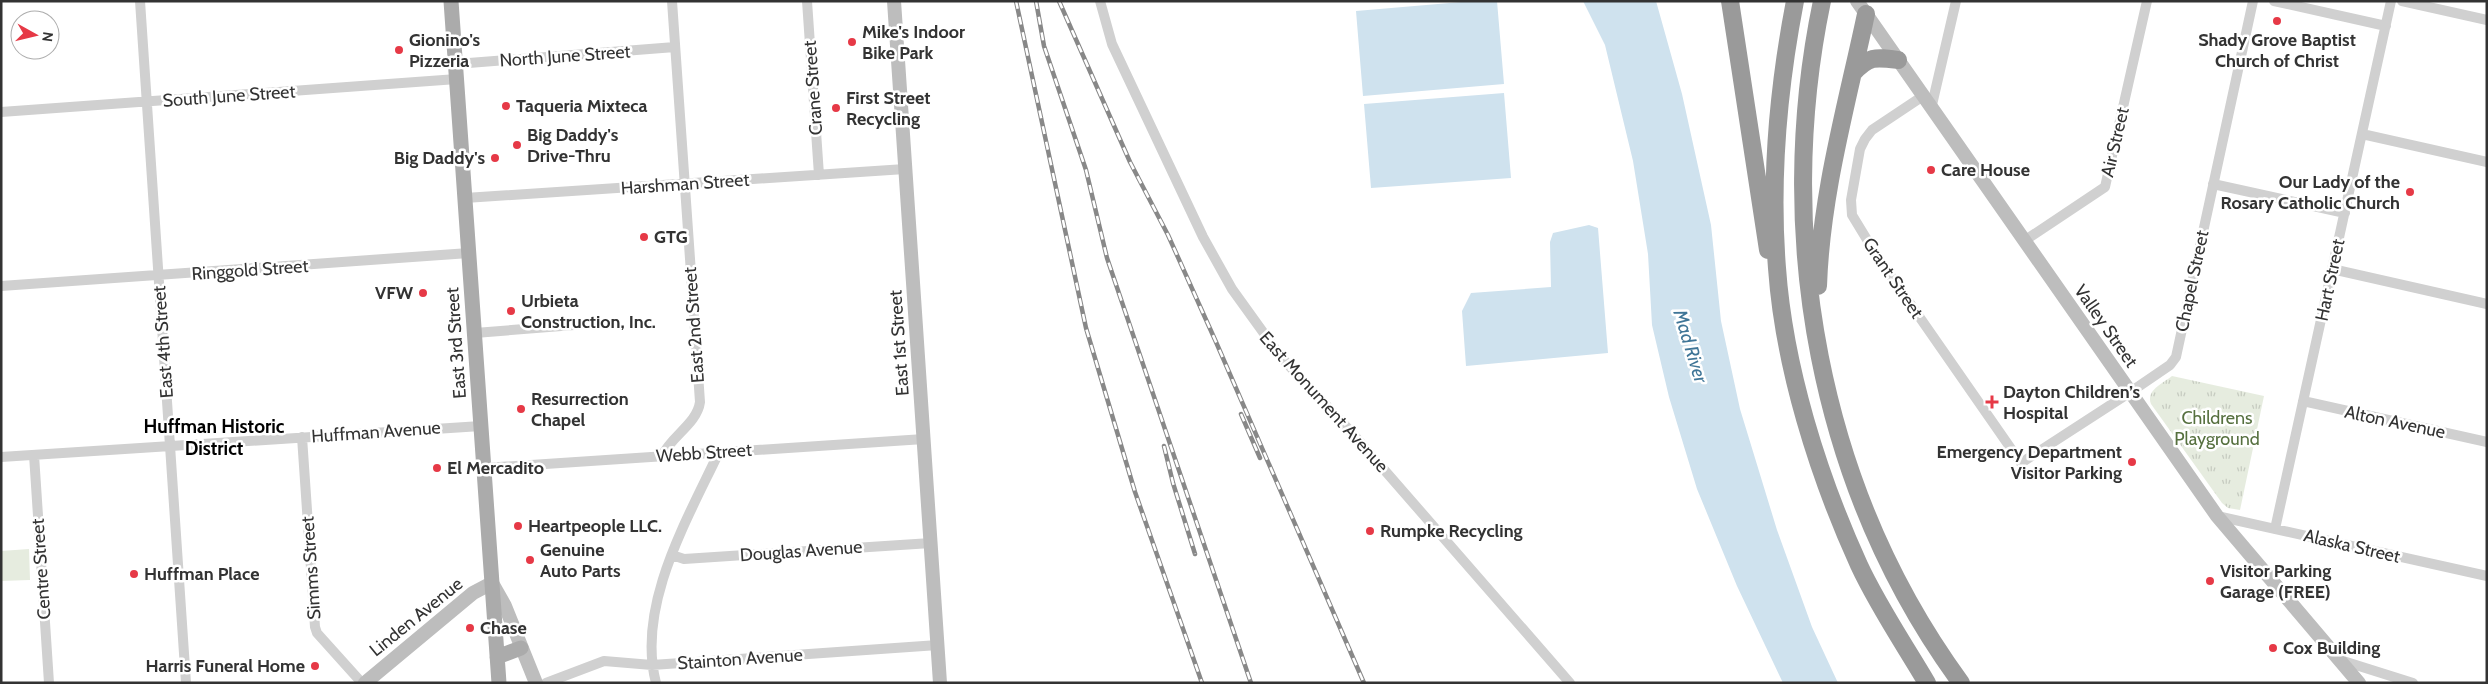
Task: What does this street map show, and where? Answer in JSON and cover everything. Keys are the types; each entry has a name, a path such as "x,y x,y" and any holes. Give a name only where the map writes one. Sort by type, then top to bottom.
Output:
{"highway":[{"path":"1730,1 1766,246 1777,269"},
{"path":"1795,1 1779,102 1775,156 1777,269 1784,318 1802,404 1836,512 1860,567 1927,683"},
{"path":"1821,3 1810,73 1802,169 1804,237 1815,331 1834,421 1863,504 1911,605 1961,683"},
{"path":"1815,331 1818,319 1819,260 1824,213 1853,73 1864,6"},
{"path":"1853,73 1864,62 1873,58 1898,60"}],"main road":[{"name":"East 3rd Street","path":"451,1 499,683"},
{"name":"East 1st Street","path":"894,1 940,683"},
{"name":"Valley Street","path":"1864,6 1931,109 2217,516 2359,683"},
{"name":"Linden Avenue","path":"364,683 473,593 492,583"},
{"path":"492,583 505,606 536,683"},
{"path":"497,657 521,648"}],"street":[{"name":"East 4th Street","path":"140,1 186,683"},
{"name":"East 2nd Street","path":"662,456 672,440 696,415 700,402 672,1"},
{"name":"Crane Street","path":"807,1 819,175"},
{"name":"East Monument Avenue","path":"1100,1 1112,44 1203,237 1219,269 1260,330 1281,357 1353,434 1570,683"},
{"path":"1931,109 1956,1"},
{"name":"Air Street","path":"2024,241 2105,187 2147,1"},
{"name":"Chapel Street","path":"2021,463 2170,365 2176,357 2253,1"},
{"path":"2274,1 2386,26"},
{"name":"Hart Street","path":"2275,529 2391,1"},
{"path":"2402,1 2487,20"},
{"name":"North June Street","path":"456,72 675,47"},
{"name":"South June Street","path":"1,112 146,102 456,72"},
{"name":"Grant Street","path":"1923,96 1872,130 1865,139 1860,149 1850,200 1852,215 1877,256 2021,463"},
{"path":"2362,134 2487,162"},
{"name":"Harshman Street","path":"465,198 905,169"},
{"path":"2213,184 2345,213"},
{"name":"Ringgold Street","path":"1,286 469,253"},
{"path":"2332,270 2487,304"},
{"path":"474,332 574,325"},
{"name":"Alton Avenue","path":"2303,402 2487,442"},
{"name":"Huffman Avenue","path":"1,457 481,426"},
{"name":"Simms Street","path":"302,437 315,627 317,633 364,683"},
{"name":"Webb Street","path":"484,468 924,439"},
{"path":"656,683 652,665 657,599 672,555 719,452"},
{"name":"Centre Street","path":"34,455 49,683"},
{"name":"Alaska Street","path":"2217,516 2487,576"},
{"name":"Douglas Avenue","path":"672,555 684,559 931,543"},
{"name":"Stainton Avenue","path":"546,683 604,661 652,665 938,646"},
{"path":"2340,660 2414,683"}],"green space":[{"name":"Childrens Playground","path":"2172,376 2264,396 2240,510 2228,508 2222,503 2151,404 2150,399 2153,391"},
{"path":"29,549 30,580 1,581 1,551"}],"water":[{"path":"1473,1 1497,1 1504,84 1363,96 1356,11"},
{"name":"Mad River","path":"1583,1 1656,1 1682,94 1711,225 1721,321 1740,409 1777,530 1812,627 1838,683 1783,683 1737,586 1697,489 1669,397 1652,325 1648,254 1633,161 1605,45"},
{"path":"1504,93 1511,178 1371,188 1364,104"},
{"path":"1589,225 1598,228 1608,353 1466,366 1462,311 1471,293 1551,287 1550,242 1553,233"}],"railway":[{"path":"1016,1 1086,328 1135,492 1202,683"},
{"path":"1036,1 1044,46 1086,170 1107,258 1251,683"},
{"path":"1059,1 1130,162 1168,235 1216,342 1364,683"},
{"path":"1241,414 1260,458"},
{"path":"1164,446 1173,483 1195,554"}],"place":[{"name":"Shady Grove Baptist Church of Christ","path":"2277,21"},
{"name":"Mike's Indoor Bike Park","path":"852,42"},
{"name":"Gionino's Pizzeria","path":"399,50"},
{"name":"Taqueria Mixteca","path":"506,106"},
{"name":"First Street Recycling","path":"836,108"},
{"name":"Big Daddy's Drive-Thru","path":"517,145"},
{"name":"Big Daddy's","path":"495,158"},
{"name":"Care House","path":"1931,170"},
{"name":"Our Lady of the Rosary Catholic Church","path":"2410,192"},
{"name":"GTG","path":"644,237"},
{"name":"VFW","path":"423,293"},
{"name":"Urbieta Construction, Inc.","path":"511,311"},
{"name":"Dayton Children’s Hospital","path":"1992,402"},
{"name":"Resurrection Chapel","path":"521,409"},
{"name":"Emergency Department Visitor Parking","path":"2132,462"},
{"name":"El Mercadito","path":"437,468"},
{"name":"Heartpeople LLC.","path":"518,526"},
{"name":"Rumpke Recycling","path":"1370,531"},
{"name":"Genuine Auto Parts","path":"530,560"},
{"name":"Huffman Place","path":"134,574"},
{"name":"Visitor Parking Garage (FREE)","path":"2210,581"},
{"name":"Chase","path":"470,628"},
{"name":"Cox Building","path":"2273,648"},
{"name":"Harris Funeral Home","path":"315,666"}],"district":[{"name":"Huffman Historic District","path":"214,437"}]}
